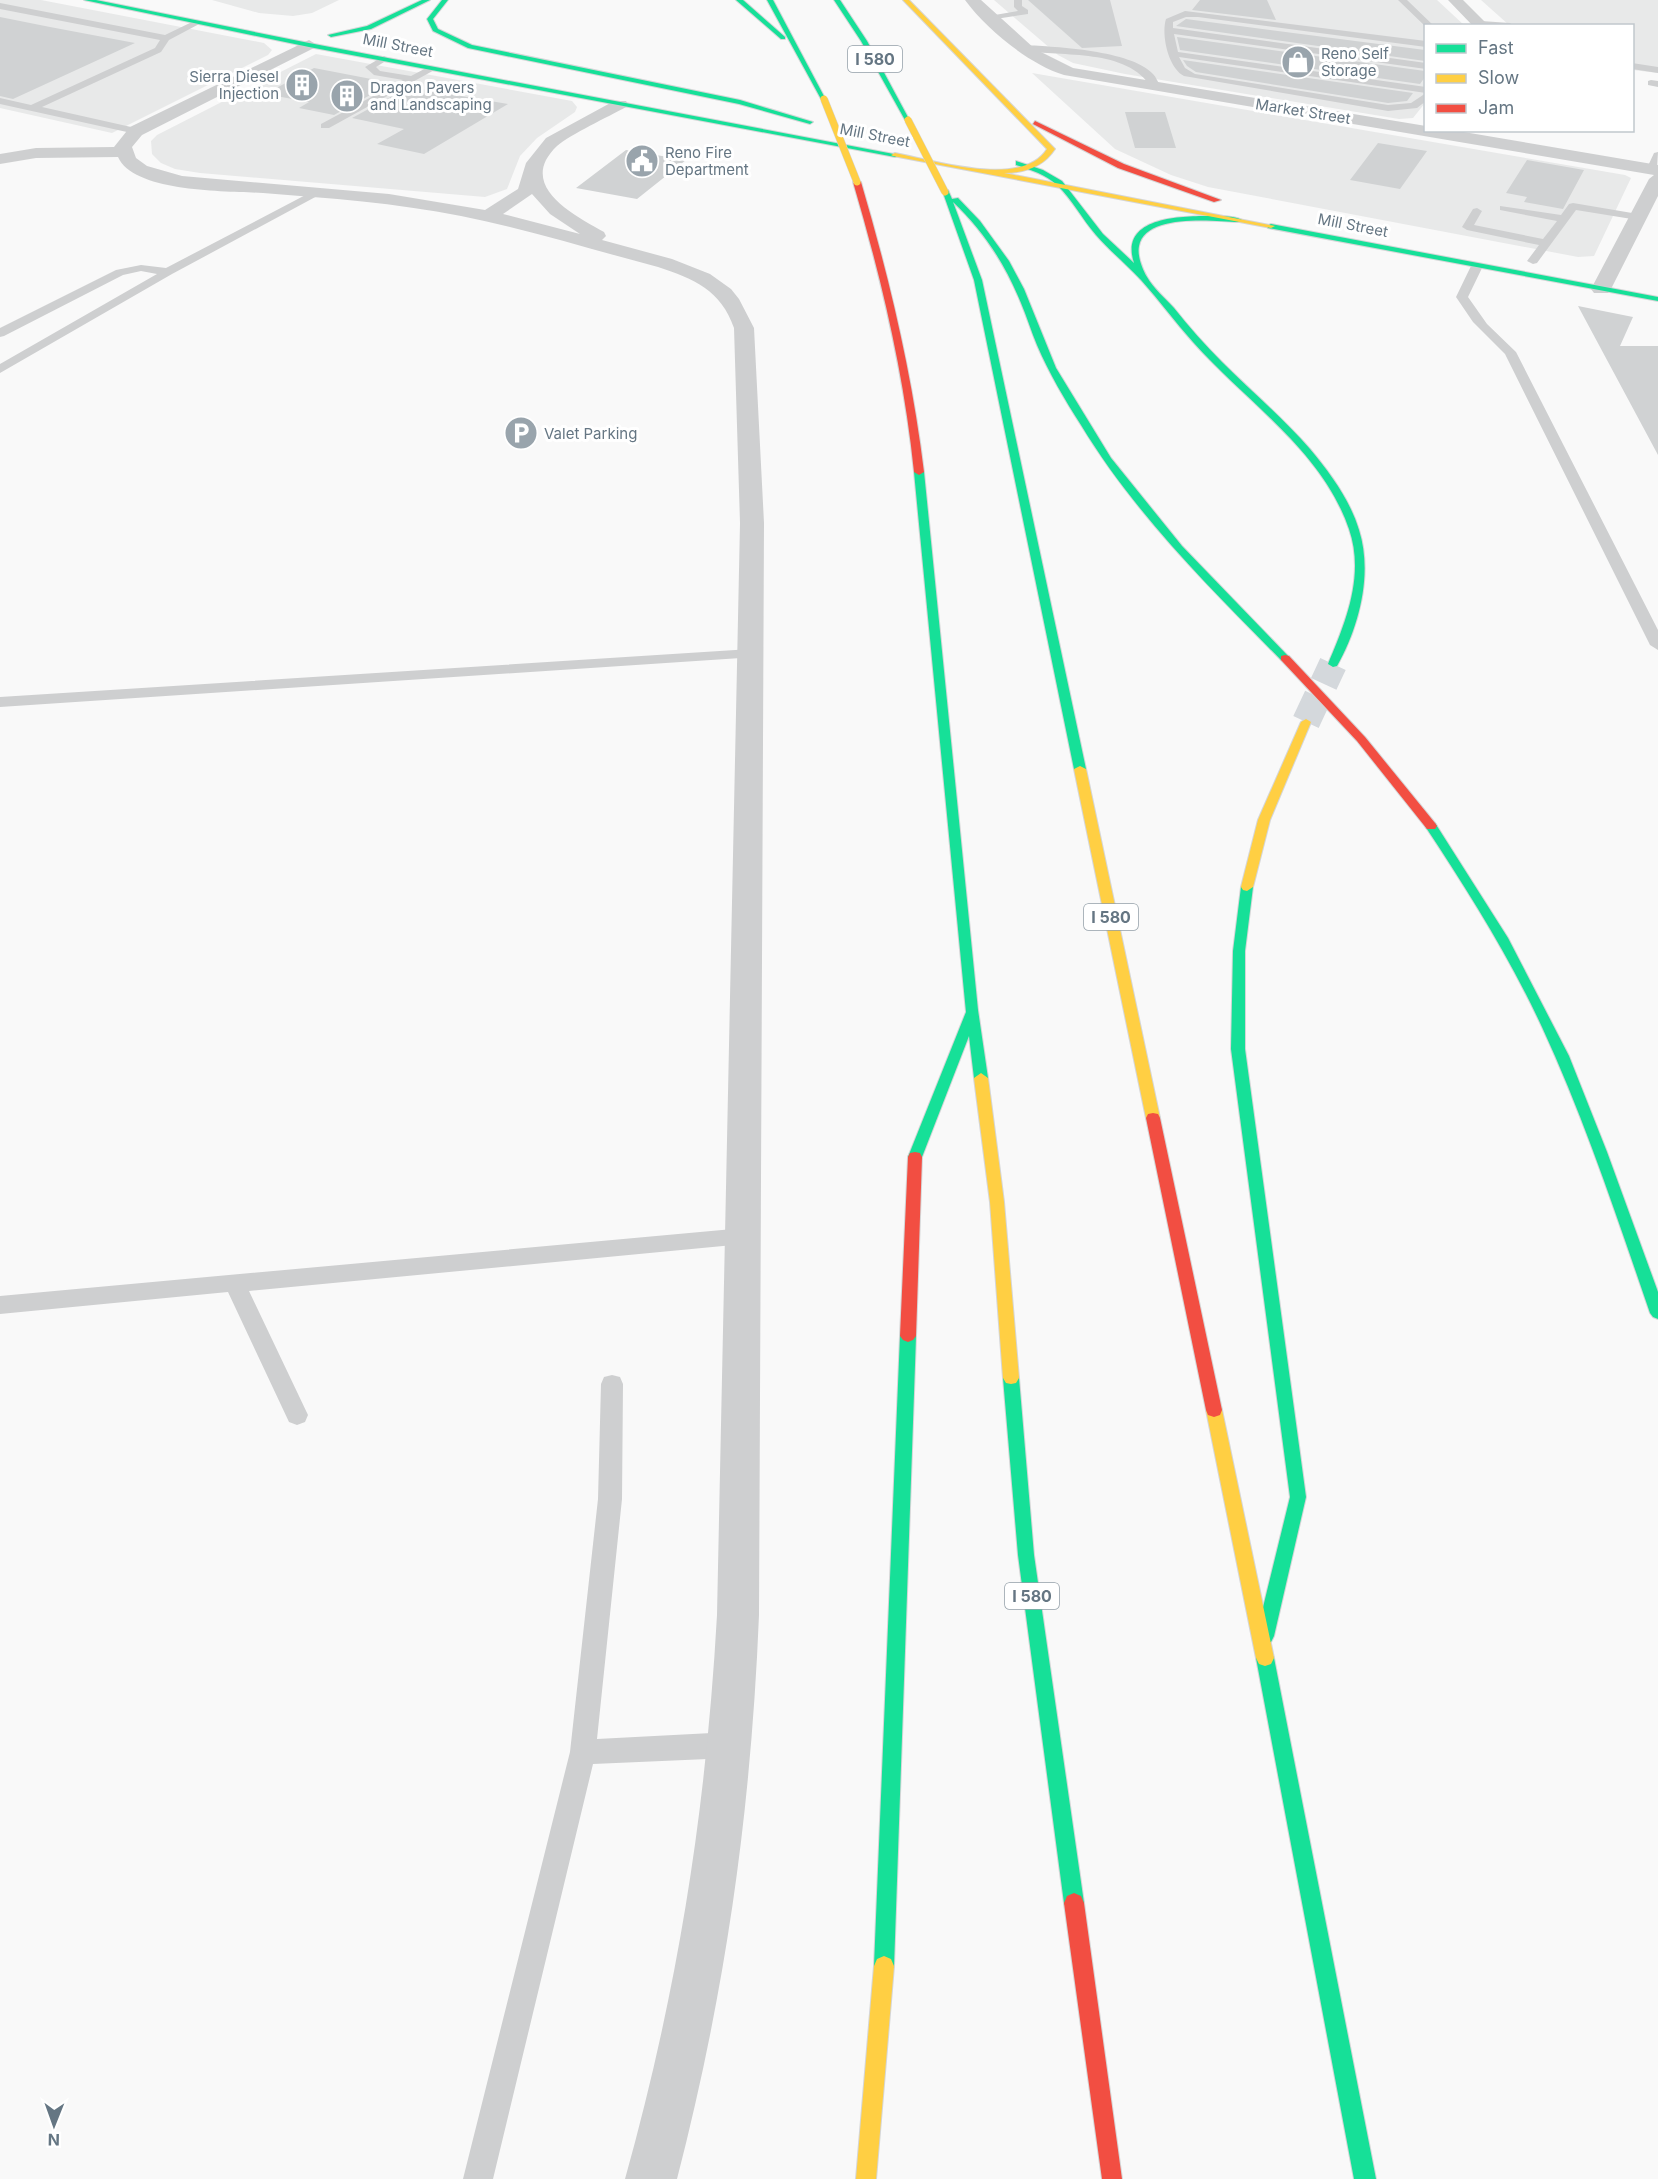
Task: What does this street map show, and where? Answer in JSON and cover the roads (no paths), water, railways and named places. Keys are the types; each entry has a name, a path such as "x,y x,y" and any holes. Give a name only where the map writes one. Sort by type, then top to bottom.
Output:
{"main road":[{"name":"Mill Street","path":"87,0 197,23 317,36 385,52"},
{"name":"Mill Street","path":"141,0 317,36 385,52 433,68 1477,266 1604,282 1658,285"},
{"path":"317,36 366,30 427,0"},
{"path":"446,0 437,8 430,20 435,30 459,43 596,74 740,102 810,122"},
{"path":"739,0 789,43 806,64"},
{"name":"I 580","path":"770,0 824,99 857,182 895,314 905,358 915,427 972,1010 997,1202 1026,1555 1112,2179"},
{"name":"I 580","path":"837,0 864,41 946,193 978,280 1263,1647 1365,2179"},
{"path":"906,0 1050,146 1051,151 1048,157 1028,165 1006,171 979,171"},
{"path":"317,36 362,15"},
{"name":"Mill Street","path":"457,58 856,131"},
{"path":"1009,105 1040,126 1094,155 1149,178 1222,201 1127,183"},
{"name":"Mill Street","path":"903,140 937,147"},
{"path":"996,158 1063,171"},
{"path":"1028,165 1050,176 1063,187 1094,229 1143,277 1209,353 1296,437 1334,487 1348,514 1359,546 1361,580 1353,614 1333,664"},
{"path":"946,193 969,211 998,248 1026,303 1041,345 1068,397 1124,481 1184,552 1364,741 1428,822 1466,877 1512,954 1563,1060 1658,1313"},
{"path":"1143,277 1135,245 1143,230 1178,220 1238,220"},
{"name":"Mill Street","path":"1476,250 1533,261 1658,299"},
{"path":"1263,1647 1298,1497 1238,1049 1236,992 1239,939 1254,852 1285,766 1306,722"},
{"path":"866,2179 881,2016 887,1907 915,1155 972,1010"}],"street":[{"name":"Market Street","path":"972,0 1025,48 1044,63 1057,69 1424,130"},
{"path":"1455,0 1480,24"},
{"path":"0,159 130,142 317,36"},
{"path":"488,217 525,192 539,156 552,142 620,104"},
{"name":"Market Street","path":"1437,132 1656,168"},
{"path":"130,142 133,166 163,178 412,202 488,217 665,263"},
{"path":"1604,282 1638,217 1656,168"},
{"path":"533,170 533,178 541,195 577,224 618,245 694,274 718,287 737,307 744,328 752,478 738,1615 731,1745 714,1895 691,2014 651,2179"}],"lane":[{"path":"992,18 1025,12 1018,7 1018,0"},
{"path":"1402,0 1428,24"},
{"path":"1196,3 1230,10 1315,19"},
{"path":"0,6 166,38"},
{"path":"1424,44 1198,14 1175,16 1169,21 1168,30 1178,66 1182,72 1193,76 1404,109 1414,106 1424,97"},
{"path":"32,108 158,50 166,38 197,23"},
{"path":"1362,25 1424,34"},
{"path":"1168,30 1424,66"},
{"path":"385,52 370,67 377,73 413,80"},
{"path":"1174,54 1424,90"},
{"path":"1634,66 1658,70"},
{"path":"325,126 433,68"},
{"path":"1284,108 1295,93"},
{"path":"0,101 32,108 130,142"},
{"path":"0,369 168,272 315,193"},
{"path":"1533,261 1573,206 1638,217"},
{"path":"1504,207 1564,219"},
{"path":"1477,211 1467,227 1546,243"},
{"path":"1477,266 1462,297 1493,338 1510,352 1658,645"},
{"path":"0,333 120,272 141,268 168,272"},
{"path":"0,702 751,654"},
{"path":"0,1305 744,1236"},
{"path":"235,1284 297,1414"},
{"path":"478,2179 583,1752 610,1498 612,1384"},
{"path":"583,1752 731,1745"}],"tunnel":[{"path":"1306,722 1333,664"}],"place":[{"name":"Reno Self Storage","path":"1298,62"},
{"name":"Sierra Diesel Injection","path":"302,85"},
{"name":"Dragon Pavers and Landscaping","path":"347,96"},
{"name":"Reno Fire Department","path":"642,161"},
{"name":"Valet Parking","path":"521,433"}]}
